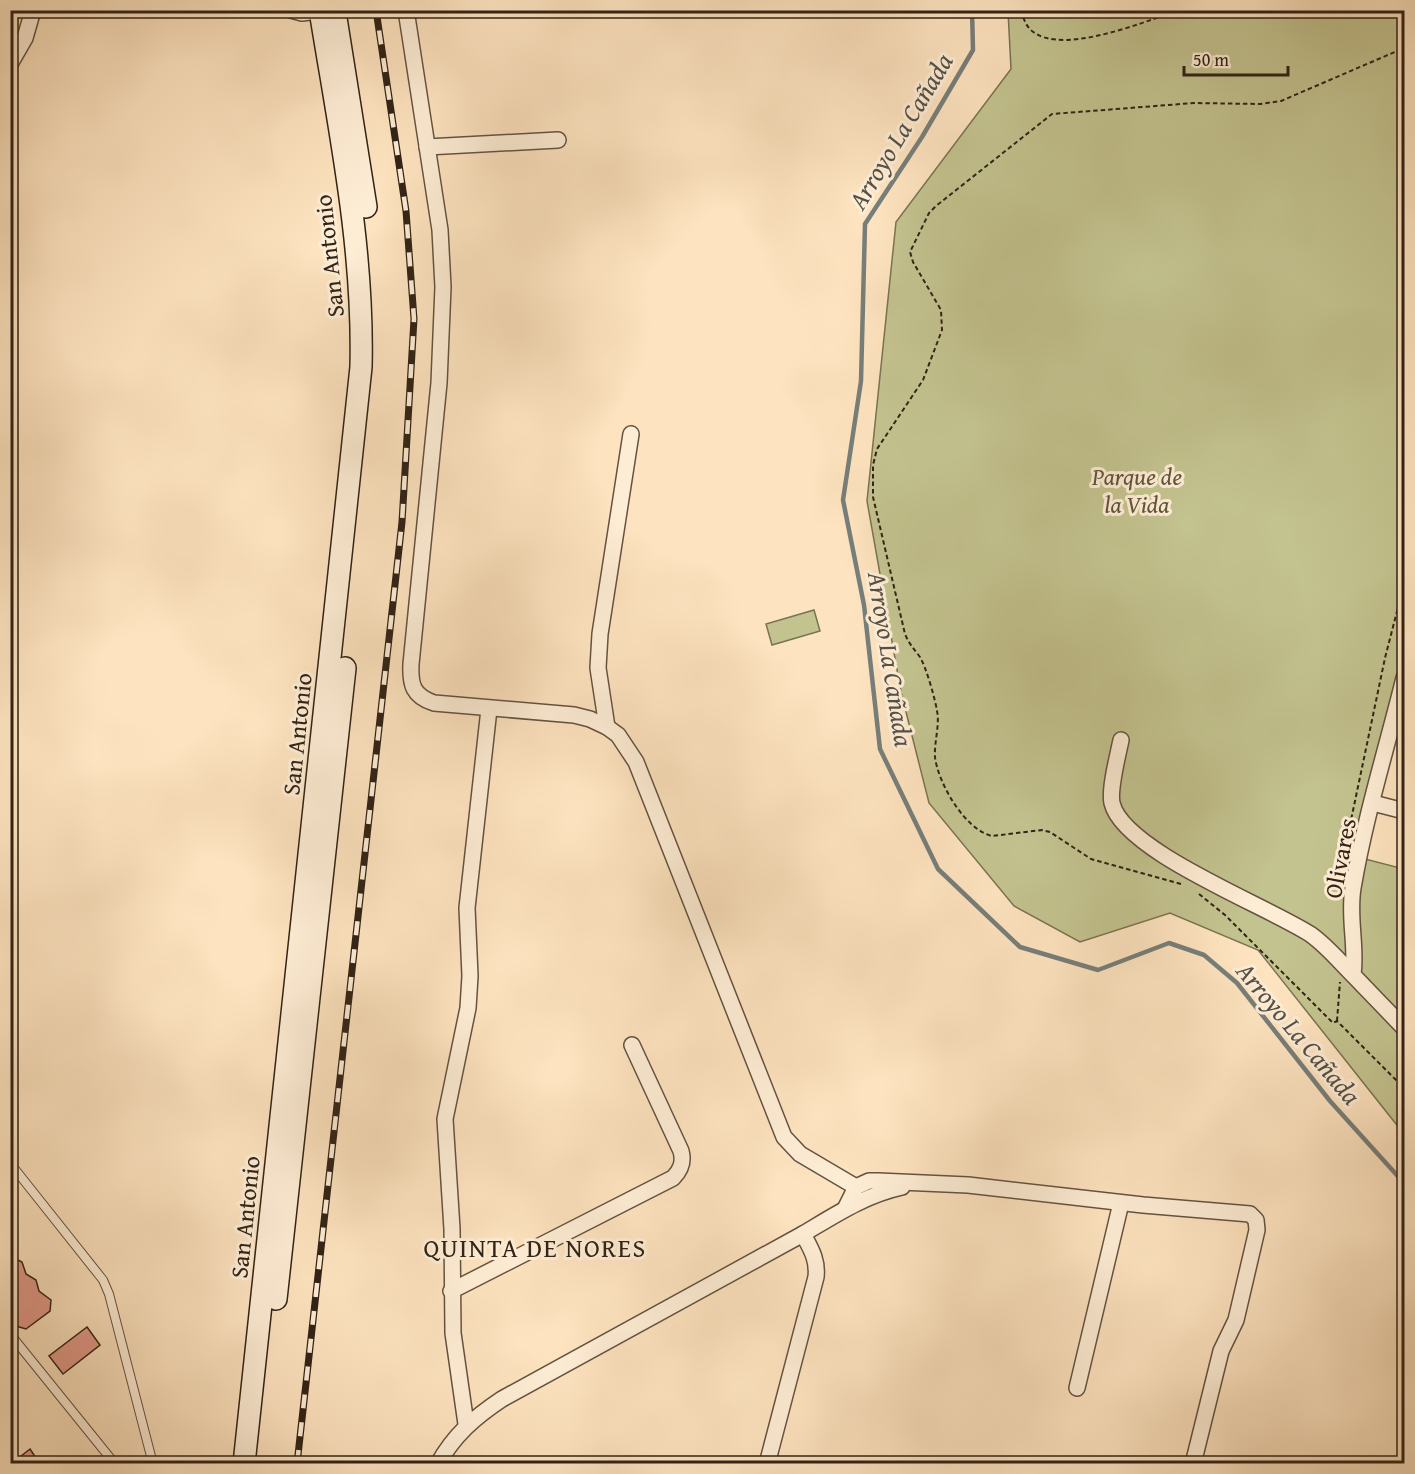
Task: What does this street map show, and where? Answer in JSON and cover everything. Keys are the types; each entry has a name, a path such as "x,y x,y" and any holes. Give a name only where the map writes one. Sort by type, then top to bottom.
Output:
{"main road":[{"name":"San Antonio","path":"257,1464 303,1070 373,384 373,265 361,170 334,10"},
{"name":"San Antonio","path":"244,1464 361,367 361,278 321,11"}],"street":[{"path":"10,64 26,38 33,10"},
{"path":"291,10 302,13 321,11"},
{"path":"406,10 440,230 443,287 440,383 410,678 412,687 423,699 489,709 574,715 607,727 618,735 636,762 784,1137 800,1154 856,1187"},
{"path":"427,147 558,140"},
{"path":"607,727 598,668 600,634 632,434"},
{"name":"Olivares","path":"1353,975 1356,950 1352,909 1353,889 1404,679"},
{"path":"466,1424 453,1333 452,1229 445,1119 468,1008 470,976 467,908 489,709"},
{"path":"1121,740 1112,801 1119,820 1132,834 1163,855 1309,934 1353,975 1404,1028"},
{"path":"1373,803 1404,811"},
{"path":"451,1291 673,1178 678,1173 682,1158 681,1151 632,1045"},
{"path":"846,1207 856,1187 870,1181 968,1185 1121,1203 1250,1214 1256,1220 1257,1230 1236,1320 1221,1351 1193,1464"},
{"path":"438,1464 452,1440 466,1424 501,1400 803,1234 846,1207 887,1190 930,1183"},
{"path":"1077,1388 1121,1203"},
{"path":"767,1464 818,1266 803,1234"}],"lane":[{"path":"10,1163 103,1280 110,1294 153,1464"},
{"path":"10,1334 115,1464"}],"path":[{"path":"1022,10 1031,30 1044,38 1064,41 1090,39 1179,10"},
{"path":"1183,885 1091,859 1050,832 1042,830 992,836 984,834 974,829 938,778 935,755 938,712 921,658 911,647 905,634 873,497 873,465 877,449 923,380 942,330 941,310 913,262 910,252 929,213 936,206 1052,114 1194,104 1260,104 1281,101 1404,48"},
{"path":"1191,889 1207,898 1333,1023 1337,1021 1404,1088"}],"green space":[{"name":"Parque de la Vida","path":"1008,11 1404,11 1404,678 1361,858 1404,869 1404,1134 1258,950 1170,913 1080,942 1014,906 929,803 901,692 867,501 896,222 1011,69"},
{"path":"814,610 820,631 772,645 766,624"}],"building":[{"path":"10,1256 22,1262 26,1274 36,1280 39,1291 51,1300 50,1311 26,1329 16,1326 10,1314"},
{"path":"87,1327 100,1345 63,1374 49,1356"},
{"path":"30,1449 40,1464 11,1464"}],"waterway":[{"name":"Arroyo La Cañada","path":"972,10 973,50 922,137 865,224 861,381 843,500 864,605 880,749 938,869 1020,947 1098,970 1169,943 1204,955 1237,983 1330,1101 1404,1183"}],"railway":[{"path":"297,1464 402,522 414,319 406,211 376,10"}],"district":[{"name":"QUINTA DE NORES","path":"535,1247"}]}
